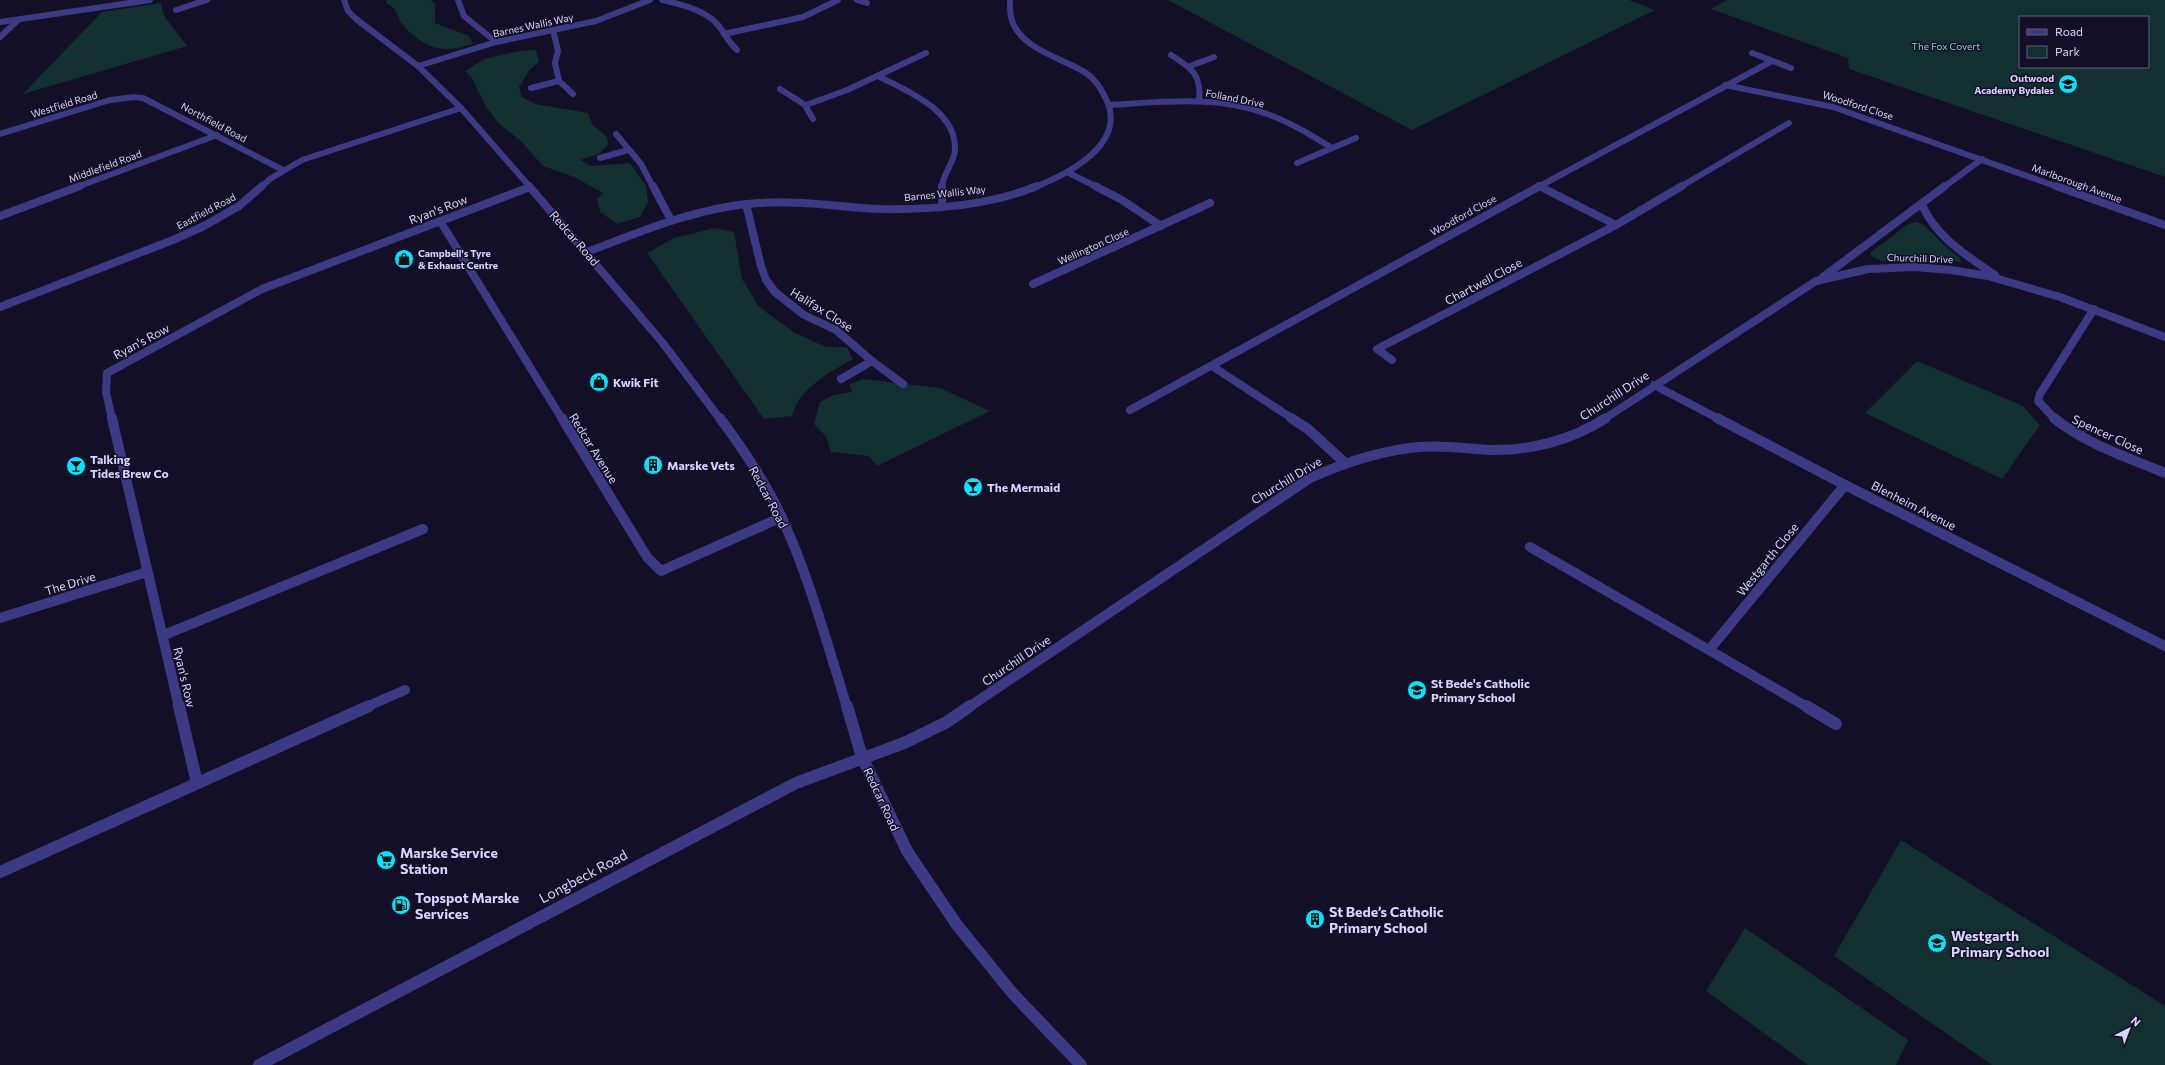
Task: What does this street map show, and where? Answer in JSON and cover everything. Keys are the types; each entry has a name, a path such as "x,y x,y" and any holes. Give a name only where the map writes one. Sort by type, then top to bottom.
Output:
{"street":[{"path":"0,22 150,0"},
{"path":"176,10 207,0"},
{"name":"Redcar Road","path":"344,0 348,11 356,19 418,66 461,108 588,252 706,399 746,453 782,517 809,583 862,757 907,851 957,925 1014,995 1081,1065"},
{"path":"458,0 464,16 496,42"},
{"name":"Barnes Wallis Way","path":"418,66 496,42 576,26 614,16 650,0"},
{"path":"662,0 689,6 708,15 724,34 730,45 737,50"},
{"path":"724,34 789,22 838,0"},
{"path":"857,0 867,3"},
{"name":"Barnes Wallis Way","path":"588,252 671,220 708,209 746,204 801,202 885,209 942,206 974,202 1018,193 1035,188 1067,172 1095,151 1104,140 1110,127 1111,114 1109,105 1098,83 1094,79 1070,63 1036,46 1017,30 1011,20 1009,9 1010,0"},
{"path":"0,37 18,20"},
{"path":"553,30 558,51 555,63 559,81 573,94"},
{"path":"806,105 878,76 926,53"},
{"path":"1752,54 1791,68"},
{"path":"1171,55 1190,66 1214,57"},
{"name":"Woodford Close","path":"1130,410 1725,84 1772,61"},
{"name":"Folland Drive","path":"1190,66 1200,84 1199,101"},
{"path":"878,76 927,104 938,112 949,126 955,141 955,149 942,182 942,206"},
{"path":"531,88 559,81"},
{"name":"Woodford Close","path":"1725,84 1833,106 1982,159"},
{"path":"780,89 806,105 812,111 813,119"},
{"name":"Westfield Road","path":"0,134 110,100 134,96"},
{"name":"Northfield Road","path":"134,96 151,100 283,170"},
{"name":"Folland Drive","path":"1109,105 1199,101 1236,106 1286,121 1332,148"},
{"name":"Eastfield Road","path":"0,307 172,240 204,226 239,206 283,170 335,148 461,108"},
{"name":"Chartwell Close","path":"1392,360 1377,350 1616,225 1789,123"},
{"path":"616,134 641,164 671,220"},
{"name":"Middlefield Road","path":"0,216 217,135"},
{"path":"1297,163 1356,138"},
{"path":"600,158 628,150"},
{"name":"Churchill Drive","path":"862,757 909,741 947,722 1288,491 1310,478 1344,462 1375,453 1412,448 1450,446 1500,450 1552,442 1574,435 1598,423 1654,385 1816,281 1922,205 1982,159"},
{"name":"Marlborough Avenue","path":"1982,159 2165,225"},
{"path":"1067,172 1122,200 1161,226"},
{"path":"1539,186 1616,225"},
{"name":"Ryan's Row","path":"197,783 164,635 147,572 106,392 107,373 262,290 530,187"},
{"name":"Wellington Close","path":"1033,284 1210,203"},
{"name":"Halifax Close","path":"746,204 761,266 766,280 775,292 804,315 836,330 872,361 903,384"},
{"name":"Churchill Drive","path":"1922,205 1926,219 1953,245 1999,278"},
{"name":"Redcar Avenue","path":"440,221 644,552 661,571 782,517"},
{"name":"Churchill Drive","path":"1816,281 1853,272 1902,266 1939,268 1999,278 2037,288 2094,308 2165,337"},
{"name":"Spencer Close","path":"2094,308 2040,394 2038,401 2043,409 2057,423 2081,436 2165,473"},
{"path":"841,379 872,361"},
{"path":"1212,366 1308,429 1344,462"},
{"name":"Blenheim Avenue","path":"1654,385 1845,485 2165,646"},
{"name":"Westgarth Close","path":"1709,650 1845,485"},
{"path":"164,635 423,529"},
{"path":"1530,547 1836,724"},
{"name":"The Drive","path":"0,618 147,572"},
{"path":"0,872 405,690"},
{"name":"Longbeck Road","path":"259,1065 796,783 862,757"}],"green space":[{"path":"387,0 430,0 435,3 435,23 469,36 473,44 448,49 433,47 426,44 409,32 401,22 394,9 386,3"},
{"path":"1168,0 1629,0 1655,10 1412,130"},
{"name":"The Fox Covert","path":"1727,0 2165,0 2165,177 1849,69 1848,58 1711,9"},
{"path":"161,3 164,16 187,46 23,94 102,12"},
{"path":"536,50 539,62 530,69 519,87 522,97 535,104 588,113 592,124 607,137 608,145 599,154 580,160 591,166 630,163 646,186 648,202 640,217 617,224 600,212 597,199 603,193 574,177 543,166 521,141 499,124 485,105 472,78 465,71 484,59 519,51"},
{"path":"1915,222 1924,225 1946,247 1960,258 1961,262 1895,259 1882,261 1871,256 1871,252 1907,225"},
{"path":"715,228 734,232 742,279 759,307 795,333 826,347 847,347 853,359 825,375 808,389 801,397 792,416 764,419 647,253 674,238"},
{"path":"1917,361 2023,406 2040,425 2002,479 1865,413"},
{"path":"864,379 940,388 990,411 877,466 869,456 831,452 826,436 814,424 820,402 833,395 852,392 849,384"},
{"path":"1901,840 2165,1006 2165,1065 1992,1065 1834,956"},
{"path":"1745,928 1908,1040 1896,1065 1808,1065 1706,991"}],"place":[{"name":"Outwood Academy Bydales","path":"2068,84"},
{"name":"Campbell's Tyre & Exhaust Centre","path":"404,259"},
{"name":"Kwik Fit","path":"599,382"},
{"name":"Marske Vets","path":"653,465"},
{"name":"Talking Tides Brew Co","path":"76,466"},
{"name":"The Mermaid","path":"973,487"},
{"name":"St Bede's Catholic Primary School","path":"1417,690"},
{"name":"Marske Service Station","path":"386,860"},
{"name":"Topspot Marske Services","path":"401,905"},
{"name":"St Bede’s Catholic Primary School","path":"1315,919"},
{"name":"Westgarth Primary School","path":"1937,943"}]}
